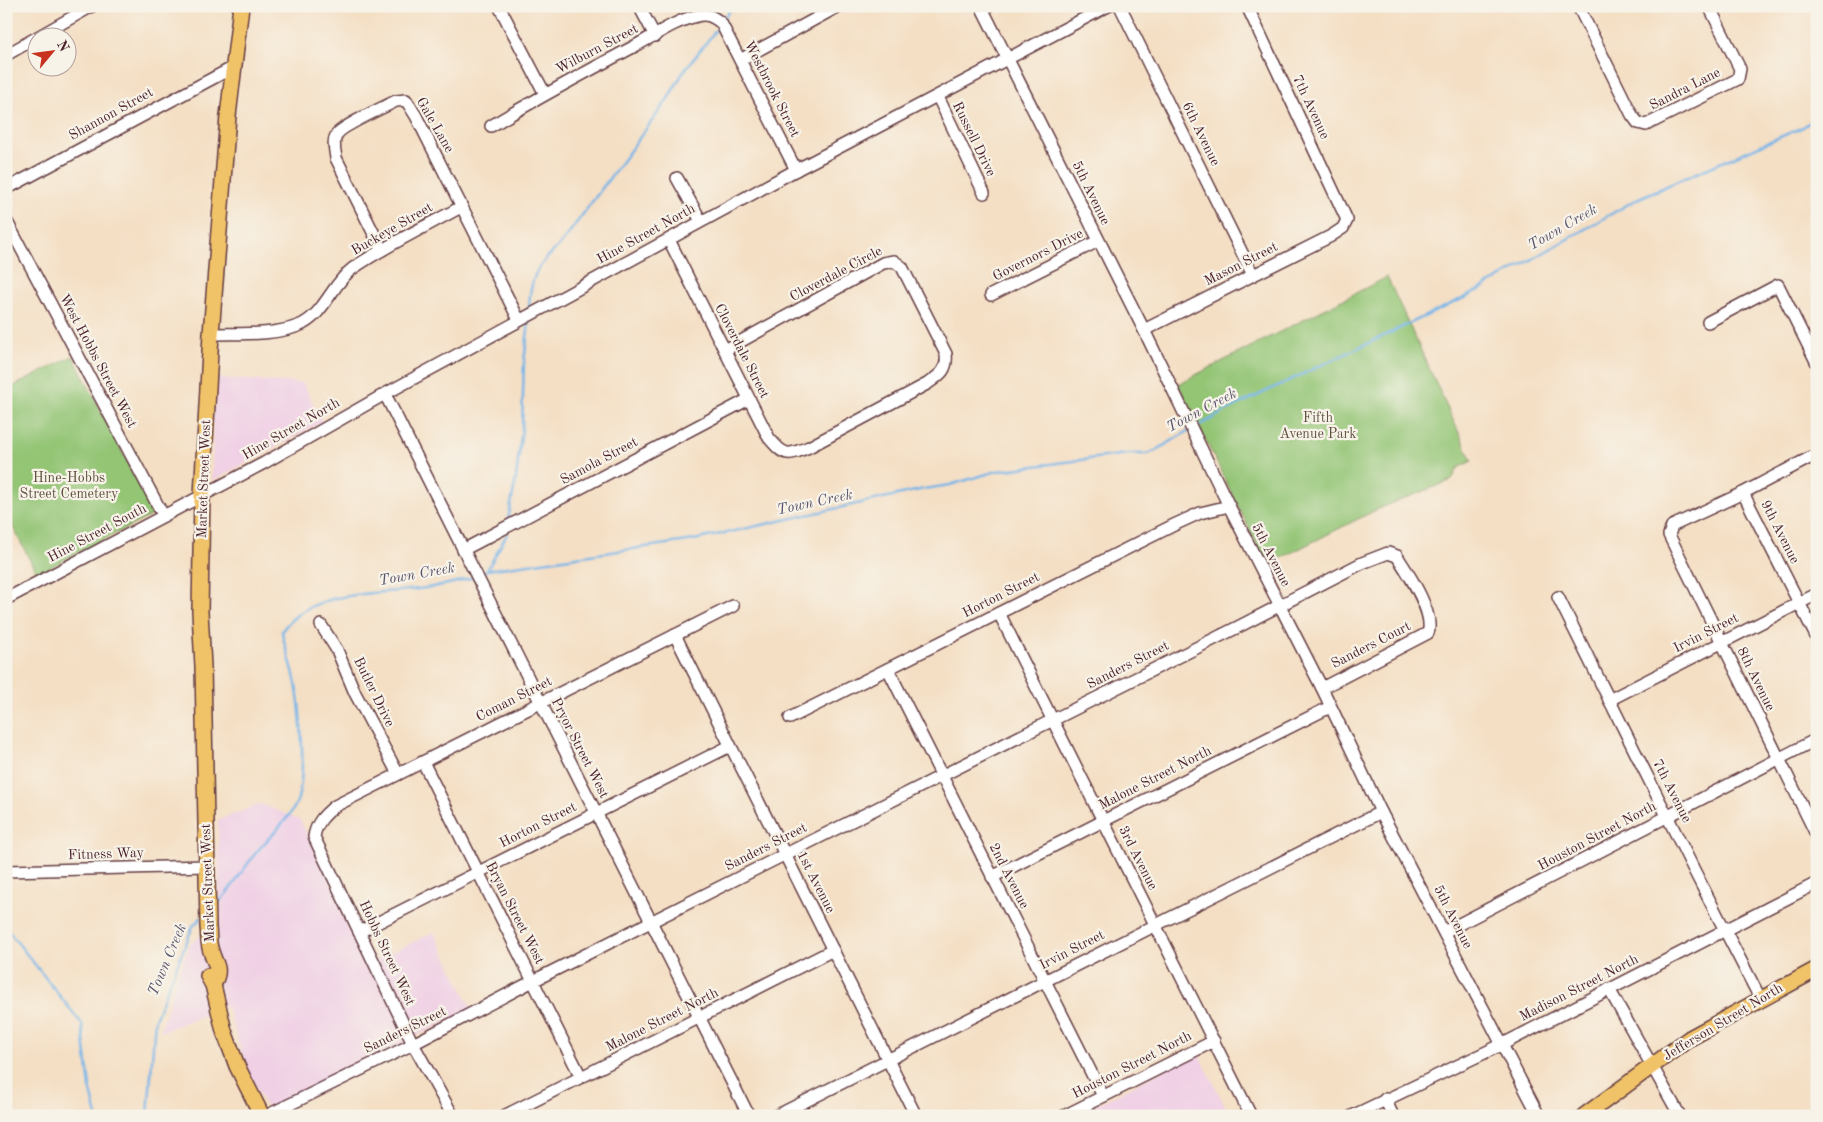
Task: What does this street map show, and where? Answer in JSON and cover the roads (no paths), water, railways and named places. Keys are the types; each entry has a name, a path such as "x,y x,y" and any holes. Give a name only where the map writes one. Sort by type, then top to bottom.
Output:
{"main road":[{"name":"Market Street West","path":"241,6 232,68 211,334 202,495 200,612 208,927 211,952 216,959 218,976 213,985 224,1031 245,1084 264,1116"},
{"name":"Jefferson Street North","path":"1584,1116 1690,1038 1760,998 1817,969"}],"street":[{"path":"6,55 92,6"},
{"path":"500,6 545,94"},
{"path":"639,6 654,36"},
{"path":"740,60 839,6"},
{"name":"5th Avenue","path":"981,6 1144,330 1229,506 1322,688 1381,812 1539,1116"},
{"name":"Hine Street North","path":"202,495 518,320 796,170 1108,6"},
{"name":"6th Avenue","path":"1120,6 1253,275"},
{"name":"7th Avenue","path":"1247,6 1347,220"},
{"name":"Sandra Lane","path":"1578,6 1632,115 1638,123 1646,125 1738,79 1740,69 1709,6"},
{"name":"Wilburn Street","path":"491,126 545,94 654,36 696,16 714,17 720,22"},
{"name":"Westbrook Street","path":"720,22 796,170"},
{"name":"Shannon Street","path":"6,189 232,68"},
{"name":"Russell Drive","path":"938,97 984,193"},
{"name":"Gale Lane","path":"382,250 336,158 334,141 337,133 346,127 396,101 406,100 416,116 518,320"},
{"path":"677,178 702,221"},
{"name":"Buckeye Street","path":"211,334 280,331 299,326 315,314 338,283 351,270 382,250 462,208"},
{"name":"West Hobbs Street West","path":"6,220 163,515"},
{"name":"Mason Street","path":"1144,330 1331,236 1343,228 1347,220"},
{"name":"Cloverdale Street","path":"668,240 769,438 780,452 790,455 804,449"},
{"name":"Governors Drive","path":"991,296 1098,241"},
{"name":"Cloverdale Circle","path":"725,350 883,263 894,261 902,267 946,354 947,364 942,373 928,384 804,449"},
{"path":"1708,322 1778,285 1817,362"},
{"name":"Pryor Street West","path":"385,394 748,1116"},
{"name":"Samola Street","path":"463,550 749,399"},
{"path":"1743,493 1817,454"},
{"name":"8th Avenue","path":"1743,493 1672,526 1669,535 1817,836"},
{"name":"9th Avenue","path":"1743,493 1817,638"},
{"name":"Hine Street South","path":"6,599 202,495"},
{"name":"Horton Street","path":"790,718 1184,520 1200,513 1229,506"},
{"name":"Sanders Court","path":"1279,604 1388,553 1397,556 1408,572 1431,624 1428,633 1322,688"},
{"name":"Irvin Street","path":"1609,700 1817,594"},
{"name":"7th Avenue","path":"1558,597 1760,998"},
{"name":"Sanders Street","path":"264,1116 413,1044 533,981 1279,604"},
{"name":"Coman Street","path":"315,829 323,816 335,806 733,606"},
{"name":"3rd Avenue","path":"998,613 1251,1116"},
{"name":"Butler Drive","path":"321,625 337,650 355,693 398,774"},
{"name":"1st Avenue","path":"675,635 916,1116"},
{"name":"2nd Avenue","path":"888,669 1103,1096"},
{"name":"Malone Street North","path":"992,877 1330,707"},
{"name":"Houston Street North","path":"1444,932 1817,739"},
{"name":"Horton Street","path":"360,932 730,746"},
{"name":"Bryan Street West","path":"422,762 581,1077"},
{"name":"Irvin Street","path":"776,1116 1381,812"},
{"name":"Hobbs Street West","path":"315,829 314,837 413,1044 452,1116"},
{"name":"Fitness Way","path":"6,871 207,866"},
{"name":"Madison Street North","path":"1352,1116 1501,1045 1817,883"},
{"name":"Malone Street North","path":"504,1116 833,950"},
{"path":"1609,989 1680,1116"},
{"name":"Houston Street North","path":"1064,1116 1214,1040"},
{"path":"1385,1099 1393,1116"}],"waterway":[{"path":"724,18 733,6"},
{"path":"529,313 531,287 538,269 563,241 666,102 684,71 716,30"},
{"name":"Town Creek","path":"1195,428 1229,409 1470,295 1639,198 1803,127 1817,117"},
{"path":"508,520 516,478 522,427 524,362 529,321"},
{"name":"Town Creek","path":"479,574 487,570 694,540 924,489 950,485 997,471 1127,454 1147,454 1190,430"},
{"path":"487,570 507,534"},
{"name":"Town Creek","path":"213,908 230,889 255,854 289,816 296,804 299,792 302,759 299,703 294,675 282,631 293,618 307,609 340,597 434,587 474,577"},
{"name":"Town Creek","path":"148,1116 155,1019 193,926 201,918"},
{"path":"6,928 82,1024 90,1087 97,1116"}],"park label":[{"name":"Fifth Avenue Park","path":"1318,426"},
{"name":"Hine-Hobbs Street Cemetery","path":"69,486"}]}
